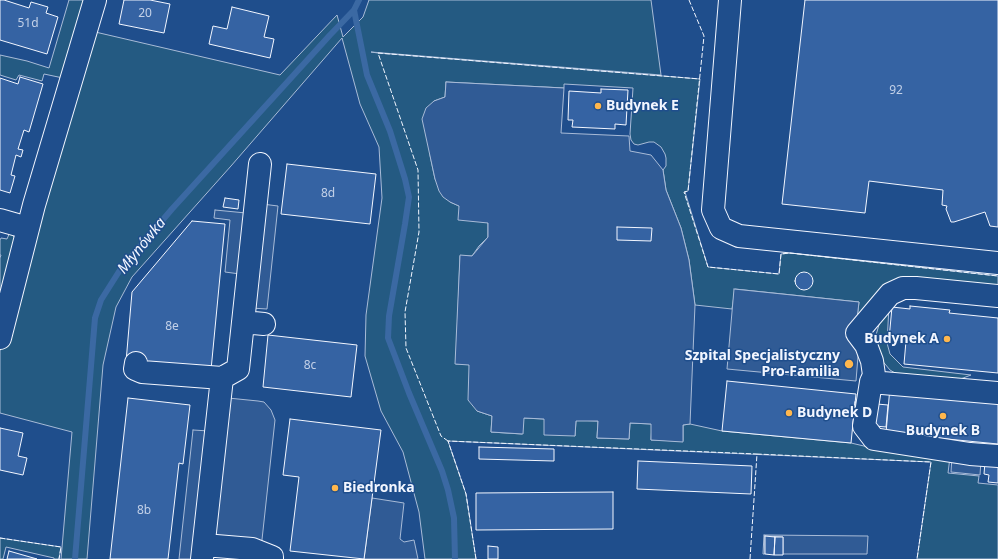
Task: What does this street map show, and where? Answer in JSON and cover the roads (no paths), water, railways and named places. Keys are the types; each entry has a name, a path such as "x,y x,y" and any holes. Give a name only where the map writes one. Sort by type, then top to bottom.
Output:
{"lane":[{"path":"0,338 34,205 95,0"},
{"path":"730,0 713,210 721,228 739,236 998,263"},
{"path":"136,363 135,369 142,372 222,378 238,369 254,323 260,164"},
{"path":"0,220 28,228"},
{"path":"998,296 903,288 890,294 857,333 866,345 872,361 874,375 864,426 874,439 970,454 998,456"},
{"path":"222,378 203,552 252,549 272,557 272,559"},
{"path":"872,382 998,393"}],"waterway":[{"name":"Młynówka","path":"75,559 95,318 101,300 120,270 172,209 354,10 359,0"},
{"path":"354,10 367,75 390,131 409,197 389,316 388,338 409,393 442,471 448,490 454,518 455,559"}],"place":[{"name":"Budynek E","path":"598,106"},
{"name":"Budynek A","path":"947,339"},
{"name":"Szpital Specjalistyczny Pro-Familia","path":"849,364"},
{"name":"Budynek D","path":"789,413"},
{"name":"Budynek B","path":"943,416"},
{"name":"Biedronka","path":"335,488"}]}
